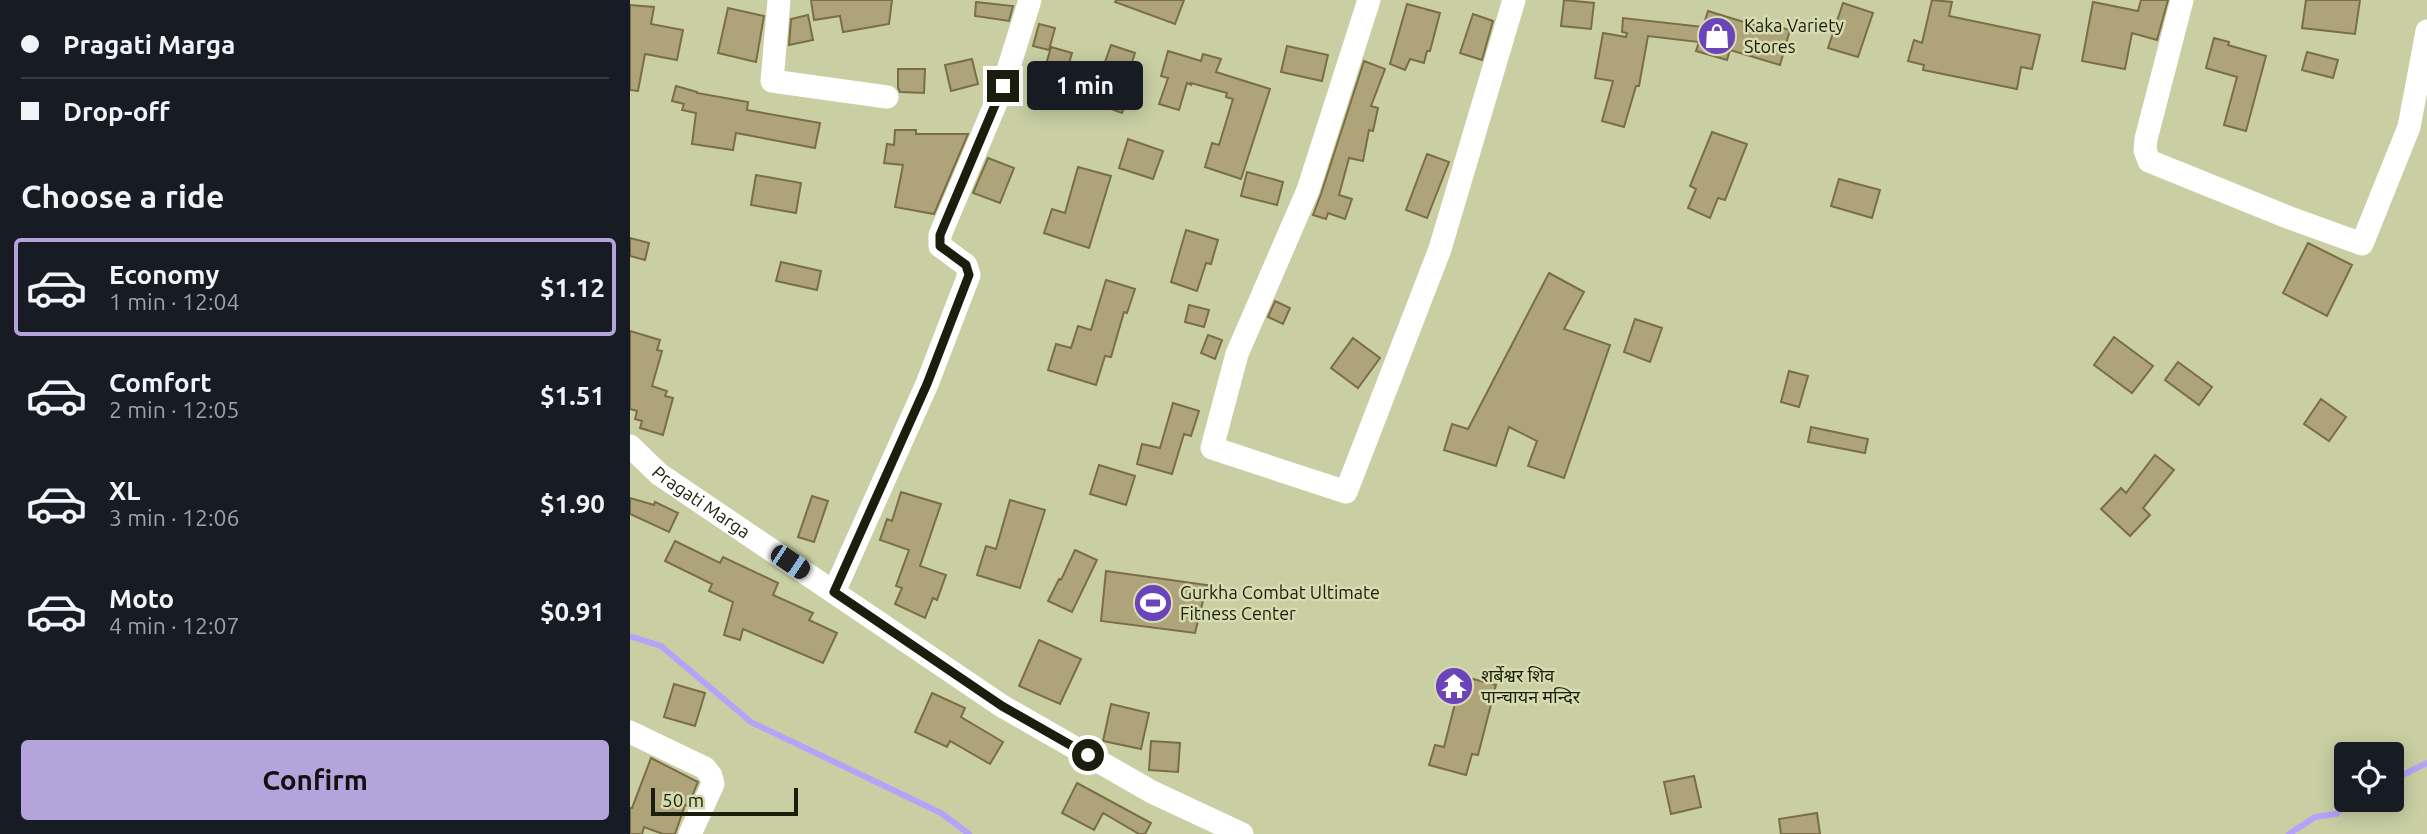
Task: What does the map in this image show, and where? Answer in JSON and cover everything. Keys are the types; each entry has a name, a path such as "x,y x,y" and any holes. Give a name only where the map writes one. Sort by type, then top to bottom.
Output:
{"street":[{"path":"779,0 772,81 887,97"},
{"path":"834,592 927,384 969,275 966,265 940,246 940,235 1003,86 1030,0"},
{"path":"1369,0 1308,190 1237,354 1212,448 1346,492 1440,249 1514,0"},
{"path":"2182,0 2146,139 2145,150 2149,161 2361,244 2409,127 2427,31"},
{"name":"Pragati Marga","path":"630,446 659,474 1002,706 1152,792 1242,834"},
{"path":"630,732 705,768 711,776 713,784 690,834"}],"building":[{"path":"811,0 892,0 889,24 843,32 840,16 814,20"},
{"path":"1184,0 1175,24 1115,2"},
{"path":"1564,0 1594,3 1591,29 1561,26"},
{"path":"1932,0 1952,2 1949,16 2040,35 2032,69 2021,67 2017,89 1923,70 1924,65 1908,61 1914,40 1922,43"},
{"path":"2141,0 2168,0 2157,40 2132,33 2125,69 2082,61 2093,2 2138,11"},
{"path":"2306,0 2360,0 2355,34 2302,28"},
{"path":"976,2 1013,6 1009,21 975,16"},
{"path":"1843,3 1873,13 1858,57 1828,48"},
{"path":"1407,4 1440,13 1424,63 1410,59 1405,70 1390,64"},
{"path":"630,5 654,7 651,24 683,30 677,60 645,54 638,91 630,90"},
{"path":"728,8 764,16 756,62 718,53"},
{"path":"1708,11 1760,27 1761,22 1790,30 1780,65 1730,50 1727,60 1696,51 1699,42 1648,36 1639,86 1636,86 1624,127 1602,121 1613,81 1595,78 1603,33 1626,37 1627,33 1622,32 1623,18 1703,27"},
{"path":"1473,14 1493,21 1482,60 1460,53"},
{"path":"808,15 813,40 789,45 791,19"},
{"path":"1039,24 1055,28 1049,50 1033,46"},
{"path":"2214,38 2266,56 2246,131 2224,125 2237,77 2206,68"},
{"path":"1111,45 1135,53 1125,84 1131,86 1122,113 1097,104 1110,63 1105,62"},
{"path":"1287,46 1328,55 1322,81 1281,72"},
{"path":"1051,47 1072,53 1066,74 1045,68"},
{"path":"1168,51 1201,61 1203,54 1221,59 1216,72 1270,89 1241,179 1205,167 1212,143 1219,145 1233,99 1226,97 1227,93 1187,83 1179,110 1159,104 1168,78 1161,76"},
{"path":"2307,52 2338,60 2333,78 2302,70"},
{"path":"972,59 978,84 951,91 945,65"},
{"path":"1364,61 1385,69 1371,106 1378,108 1373,131 1369,130 1363,161 1349,158 1339,195 1352,199 1345,219 1328,213 1326,219 1313,215"},
{"path":"898,69 925,69 924,93 900,92"},
{"path":"676,86 697,93 748,102 747,110 820,123 815,148 736,133 733,150 692,144 696,113 682,110 684,104 672,101"},
{"path":"895,130 916,130 916,134 968,134 934,214 895,207 903,165 884,163 887,144 894,145"},
{"path":"1712,132 1747,144 1725,200 1718,198 1710,218 1688,208 1696,189 1690,186"},
{"path":"1128,139 1163,151 1153,179 1119,168"},
{"path":"1427,154 1449,162 1427,218 1406,210"},
{"path":"988,158 1014,168 1000,203 973,193"},
{"path":"1078,167 1111,176 1089,248 1044,233 1052,209 1065,213"},
{"path":"1247,172 1283,182 1277,205 1241,196"},
{"path":"756,175 801,183 796,213 751,205"},
{"path":"1839,179 1880,190 1872,218 1831,206"},
{"path":"1186,230 1218,240 1211,264 1206,263 1197,291 1171,282"},
{"path":"630,238 649,243 645,260 630,256"},
{"path":"2308,243 2352,265 2327,316 2283,293"},
{"path":"781,262 821,271 817,290 776,281"},
{"path":"1549,273 1584,292 1564,329 1610,345 1564,478 1528,466 1537,441 1509,427 1496,466 1444,450 1452,424 1468,429"},
{"path":"1106,280 1135,289 1127,313 1124,312 1111,357 1105,356 1096,385 1048,370 1056,344 1071,348 1078,326 1091,330"},
{"path":"1275,301 1290,308 1283,324 1268,317"},
{"path":"1189,305 1209,310 1204,327 1185,322"},
{"path":"1635,319 1662,328 1650,362 1624,352"},
{"path":"630,331 660,340 657,350 662,351 652,386 667,391 665,396 673,398 663,435 640,428 642,421 635,419 637,411 630,409"},
{"path":"1208,335 1222,340 1215,359 1201,353"},
{"path":"2114,337 2153,366 2132,393 2094,365"},
{"path":"1353,338 1380,358 1358,388 1331,368"},
{"path":"2178,362 2212,387 2199,405 2165,380"},
{"path":"1789,371 1808,376 1799,407 1781,402"},
{"path":"2321,399 2346,417 2329,441 2304,424"},
{"path":"1173,403 1199,411 1191,436 1184,434 1172,474 1137,464 1142,444 1160,448"},
{"path":"1811,427 1868,439 1865,453 1808,442"},
{"path":"2155,455 2174,470 2143,508 2150,515 2130,536 2101,509 2121,488 2126,493"},
{"path":"1099,465 1135,476 1126,505 1090,494"},
{"path":"901,492 941,504 920,566 946,575 937,600 933,598 925,618 895,604 902,588 896,586 909,550 880,540 887,519 892,521"},
{"path":"812,496 828,501 814,542 798,537"},
{"path":"630,498 654,505 655,502 678,513 669,532 630,514"},
{"path":"1010,500 1045,510 1020,588 977,575 986,546 996,549"},
{"path":"675,541 720,563 723,557 778,583 773,595 813,613 809,620 837,633 823,663 743,629 740,640 724,635 733,602 709,591 712,584 665,561"},
{"path":"1075,550 1097,560 1072,612 1048,601"},
{"name":"Gurkha Combat Ultimate Fitness Center","path":"1106,571 1207,585 1195,633 1101,621"},
{"path":"1039,640 1081,659 1060,704 1019,686"},
{"path":"1462,676 1496,685 1478,755 1472,754 1466,775 1429,765 1435,745 1444,747"},
{"path":"674,684 705,693 695,726 664,717"},
{"path":"932,693 965,708 961,717 1003,742 990,764 950,741 947,747 915,732"},
{"path":"1111,704 1149,713 1141,749 1103,741"},
{"path":"1151,741 1180,743 1178,772 1149,770"},
{"path":"651,758 698,782 688,806 685,805 675,834 663,834 644,827 642,834 630,834 630,808"},
{"path":"1694,776 1701,807 1671,814 1664,782"},
{"path":"1077,783 1151,823 1145,834 1139,834 1103,813 1094,830 1062,813"},
{"path":"1817,813 1820,834 1781,834 1779,819"}],"waterway":[{"path":"630,636 661,646 751,722 941,813 969,834"},
{"path":"2404,774 2427,763"},
{"path":"2289,834 2315,817 2338,812"}],"place":[{"name":"Kaka Variety Stores","path":"1717,36"},
{"name":"Gurkha Combat Ultimate Fitness Center","path":"1153,603"},
{"name":"शर्बेश्वर शिव पान्चायन मन्दिर","path":"1454,686"}],"route":[{"path":"1003,86 940,235 940,246 966,265 969,275 961,299 927,384 834,592 1002,706 1088,755"}]}
